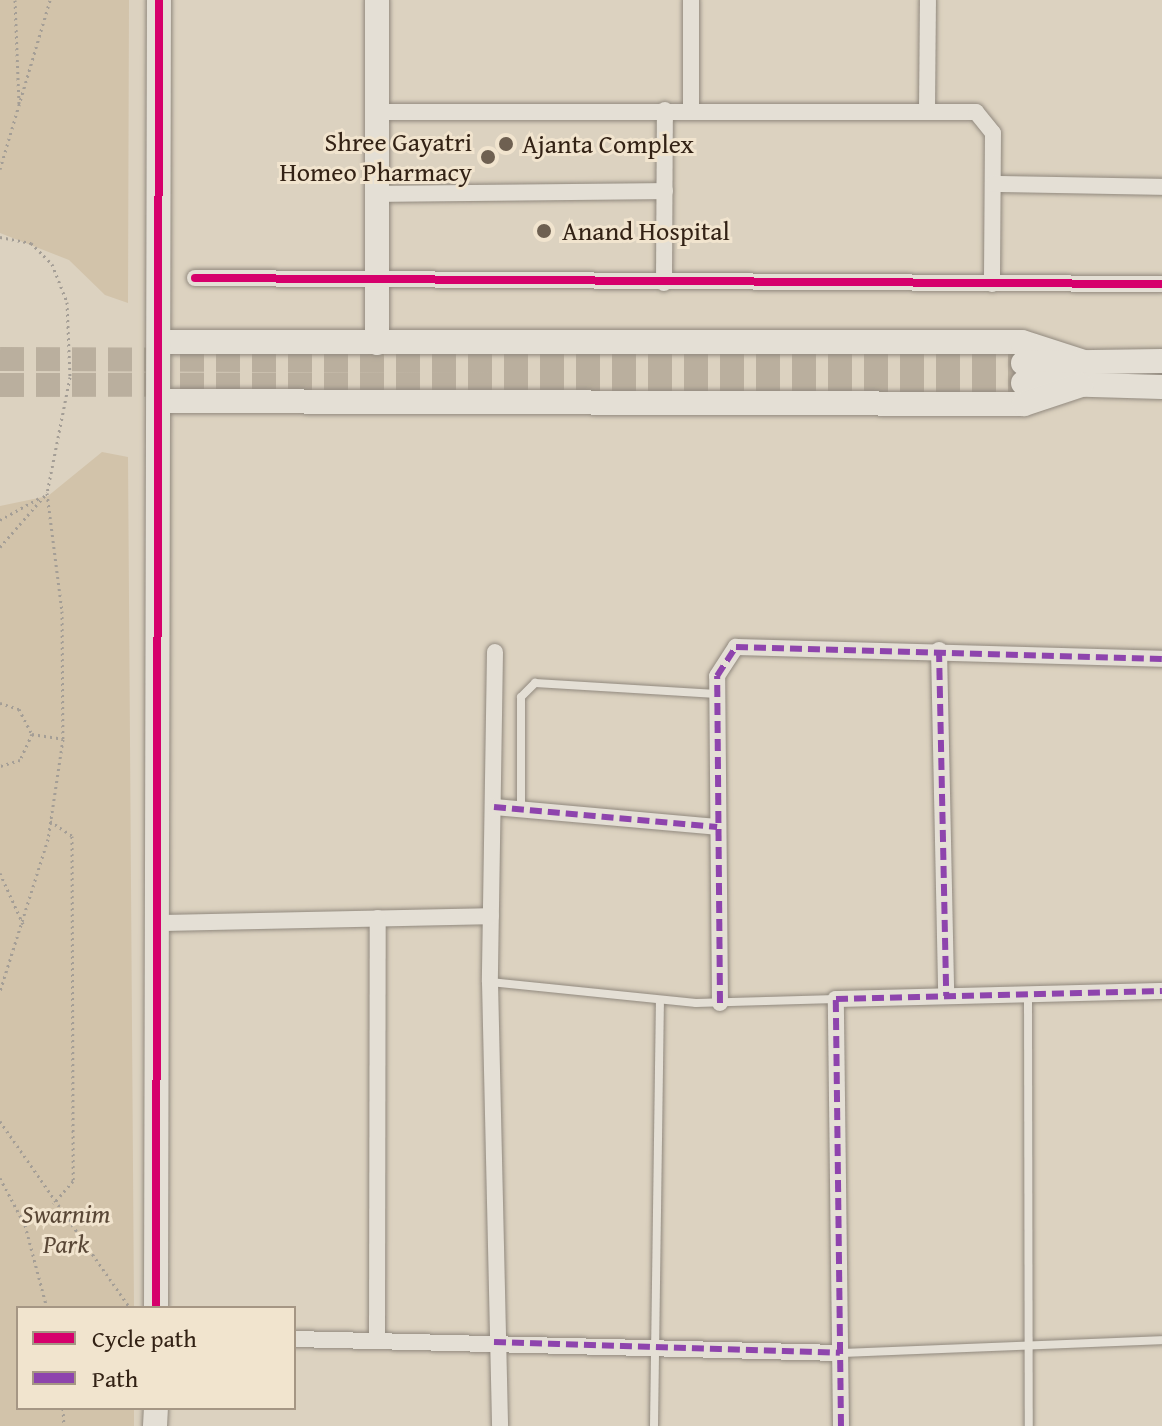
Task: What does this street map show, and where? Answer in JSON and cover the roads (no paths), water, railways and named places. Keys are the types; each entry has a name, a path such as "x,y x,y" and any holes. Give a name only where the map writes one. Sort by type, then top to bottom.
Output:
{"street":[{"path":"156,1306 159,0"},
{"path":"377,0 377,343"},
{"path":"691,0 691,110"},
{"path":"927,111 928,0"},
{"path":"664,283 665,110"},
{"path":"377,112 927,111 986,115 994,184 992,284"},
{"path":"994,184 1162,187"},
{"path":"377,194 665,191"},
{"path":"195,278 1162,284"},
{"path":"159,342 1022,342 1083,374"},
{"path":"159,401 1024,404 1083,374 1162,361"},
{"path":"1023,373 1083,374 1162,387"},
{"path":"720,1003 717,694 725,658 750,642 1162,659"},
{"path":"939,650 946,996"},
{"path":"495,652 490,982 494,1342 500,1426"},
{"path":"494,807 717,827"},
{"path":"159,923 491,916"},
{"path":"377,1337 378,918"},
{"path":"841,1426 836,999 1162,991"},
{"path":"296,1339 377,1337 840,1353"}],"lane":[{"path":"521,809 521,697 535,683 717,694"},
{"path":"490,982 660,1000 720,1003 836,999"},
{"path":"1028,994 1029,1426"},
{"path":"654,1426 660,1000"},
{"path":"840,1353 1162,1340"}],"tunnel":[{"path":"0,359 1023,363"},
{"path":"0,385 1023,383"}],"place":[{"name":"Ajanta Complex","path":"506,144"},
{"name":"Shree Gayatri Homeo Pharmacy","path":"488,157"},
{"name":"Anand Hospital","path":"544,231"}],"park label":[{"name":"Swarnim Park","path":"66,1229"}]}
